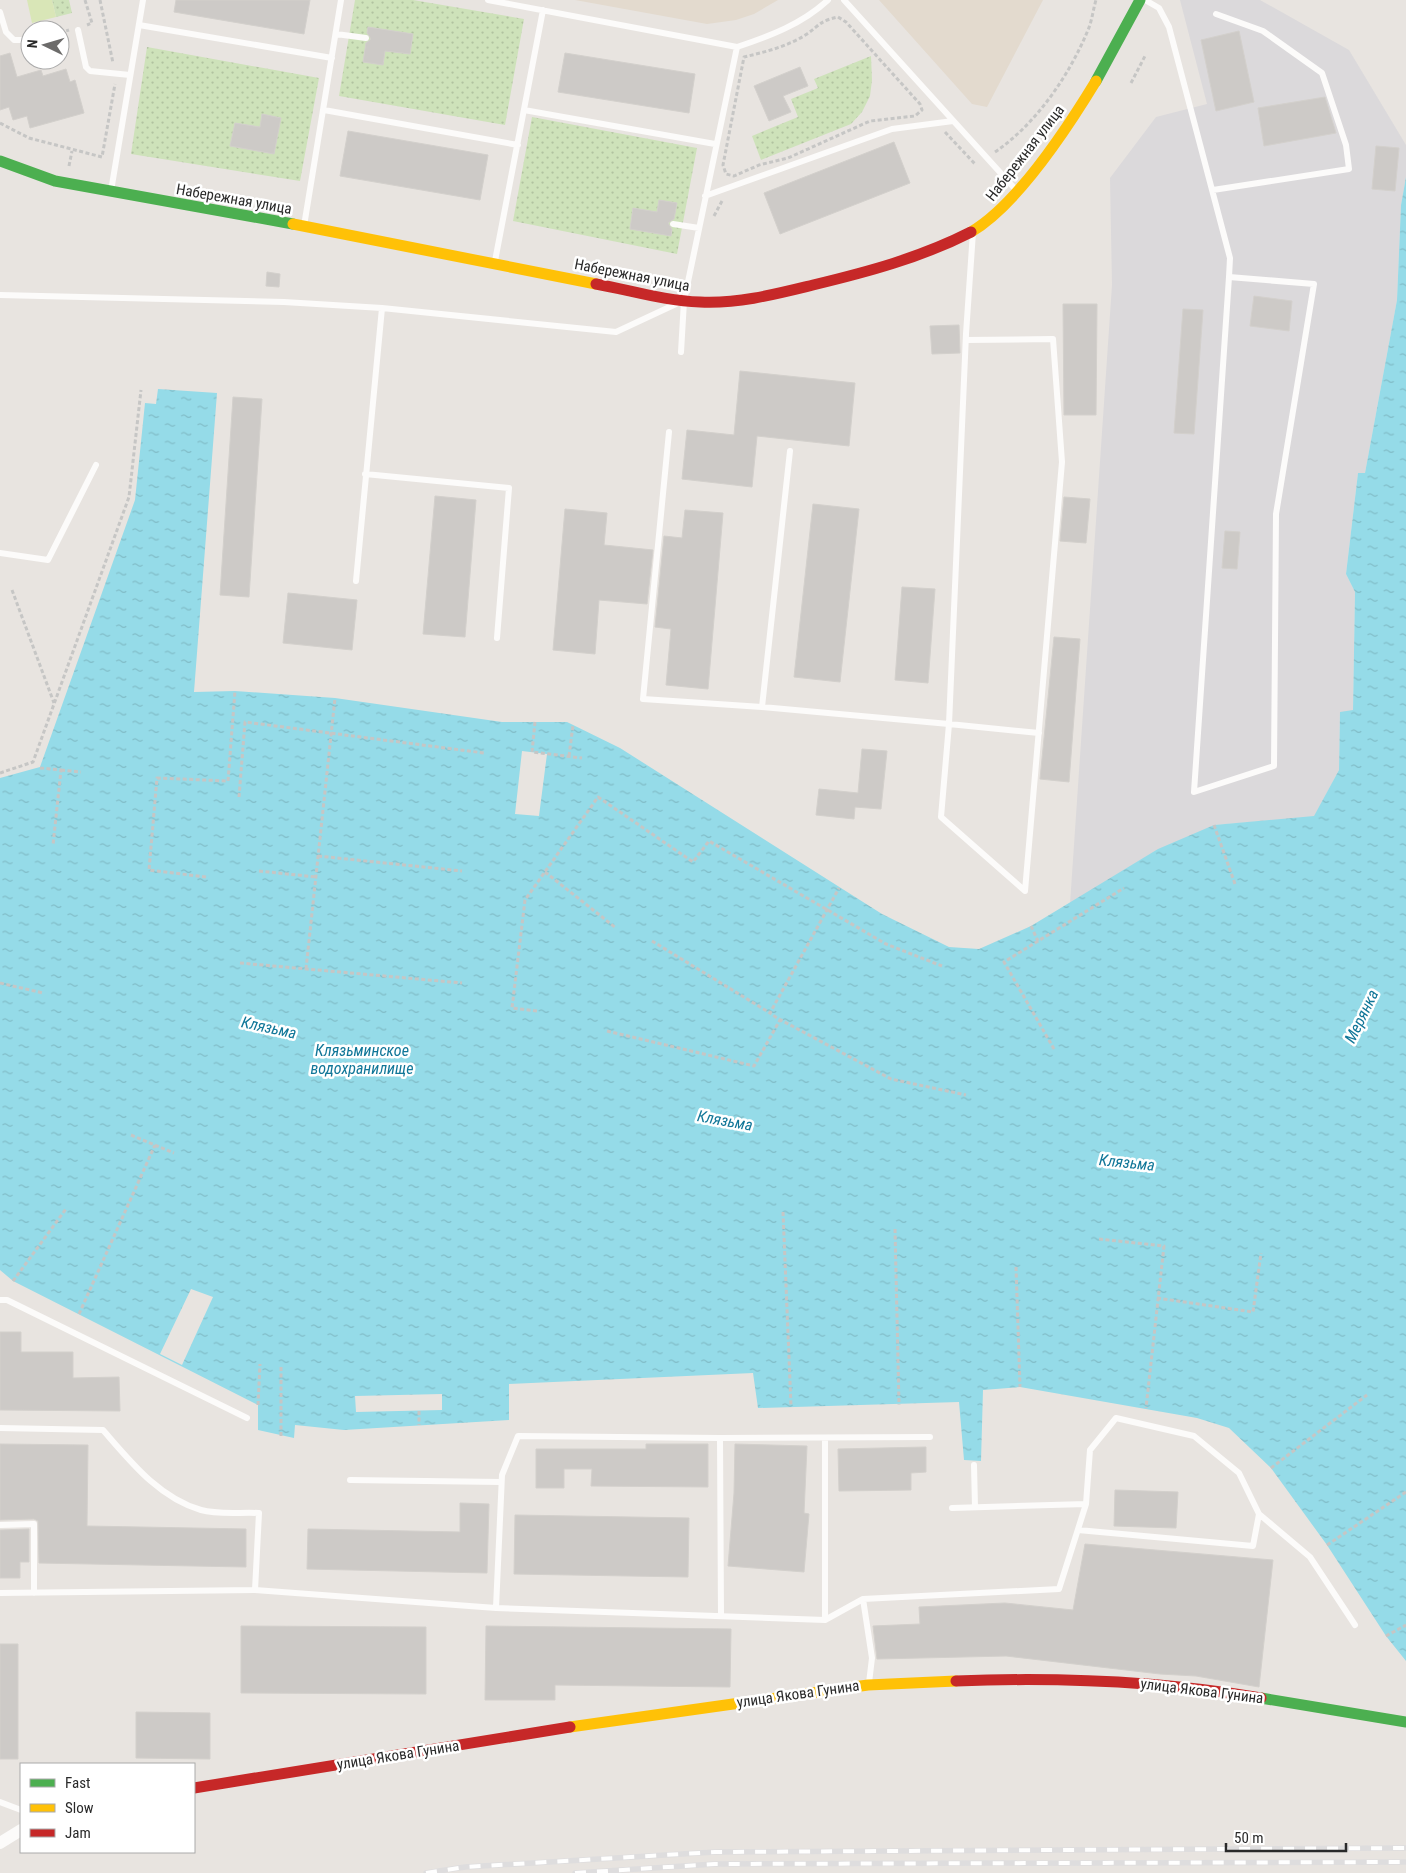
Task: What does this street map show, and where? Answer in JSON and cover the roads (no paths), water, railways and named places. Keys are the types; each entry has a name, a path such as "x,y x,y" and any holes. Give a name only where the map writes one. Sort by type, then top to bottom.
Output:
{"street":[{"name":"Набережная улица","path":"0,160 55,181 304,226 684,301 722,303 759,298 857,275 939,246 973,231 996,214 1017,191 1075,114 1099,78 1140,0"},
{"name":"улица Якова Гунина","path":"195,1788 564,1728 868,1684 1033,1678 1194,1687 1406,1722"},
{"path":"0,1843 20,1831"}],"lane":[{"path":"110,192 143,0"},
{"path":"304,226 341,0"},
{"path":"488,0 737,47 770,35 804,18 828,0"},
{"path":"844,0 1017,191"},
{"path":"1145,0 1159,8 1169,27 1230,258 1228,277 1194,792 1274,766 1276,514 1314,284 1228,277"},
{"path":"495,264 544,10"},
{"path":"0,12 6,32 14,40 20,40"},
{"path":"1212,190 1349,169 1346,145 1322,73 1263,31 1216,14"},
{"path":"139,25 332,58"},
{"path":"78,30 86,67 90,72 130,75"},
{"path":"336,34 366,38"},
{"path":"681,352 684,301 737,47"},
{"path":"324,110 518,145"},
{"path":"524,110 716,144"},
{"path":"705,196 892,130 953,121"},
{"path":"673,224 698,228"},
{"path":"966,340 1053,339 1062,462 1025,891 941,818 949,724 966,340 973,231"},
{"path":"0,295 284,302 382,308 616,332 684,301"},
{"path":"356,581 364,474 382,308"},
{"path":"669,432 643,699 762,707 1038,733"},
{"path":"762,707 790,451"},
{"path":"0,553 48,560 96,464"},
{"path":"364,474 509,488 497,638"},
{"path":"0,1300 7,1300 247,1418"},
{"path":"0,1593 255,1590 496,1608 825,1620 863,1599 1059,1589 1086,1504 1090,1450 1116,1418 1194,1436 1239,1474 1259,1514 1310,1557 1355,1625"},
{"path":"0,1428 103,1430 138,1470 175,1499 202,1511 259,1513 255,1590"},
{"path":"496,1608 501,1482 518,1436 720,1438 930,1437"},
{"path":"720,1438 722,1616"},
{"path":"825,1438 825,1620"},
{"path":"974,1465 975,1507"},
{"path":"350,1480 501,1482"},
{"path":"952,1508 1086,1504"},
{"path":"1078,1530 1253,1546 1259,1514"},
{"path":"0,1525 34,1524 34,1593"},
{"path":"863,1599 872,1658 868,1684"},
{"path":"0,1802 20,1810"}],"water":[{"name":"Клязьминское водохранилище","path":"1406,177 1406,1661 1386,1636 1327,1545 1271,1468 1229,1428 1197,1418 1020,1387 983,1390 981,1461 964,1460 959,1402 758,1408 753,1373 509,1384 509,1420 344,1430 295,1425 294,1438 258,1430 258,1405 13,1281 0,1270 0,778 40,767 135,500 145,403 156,404 158,389 217,393 194,692 235,691 335,698 502,722 567,722 620,748 882,914 949,947 979,949 1031,926 1158,849 1214,825 1314,816 1339,770 1340,712 1353,710 1355,592 1346,574 1358,473 1365,473 1397,300 1401,205"}],"railway":[{"path":"426,1873 465,1867 715,1852 1406,1848"},
{"path":"575,1873 715,1864 1406,1862"}],"water label":[{"name":"Мерянка","path":"1361,1016"},
{"name":"Клязьма","path":"269,1027"},
{"name":"Клязьма","path":"725,1120"},
{"name":"Клязьма","path":"1127,1162"}]}
